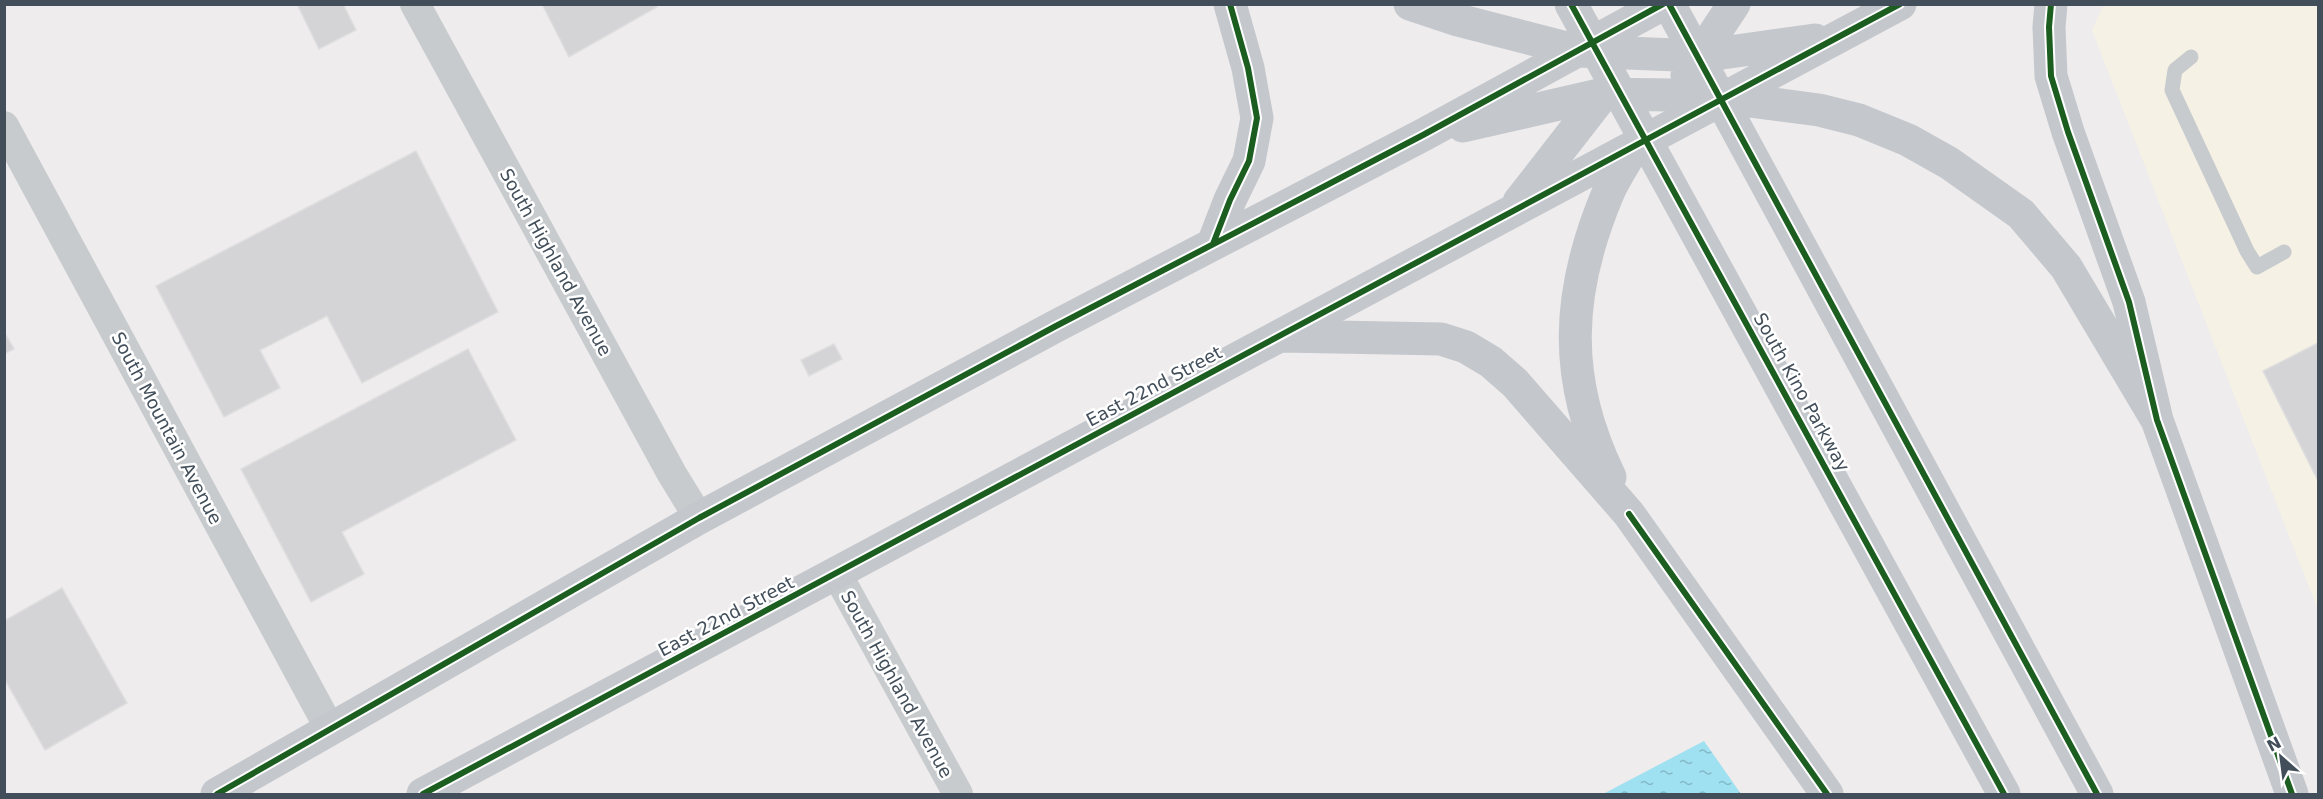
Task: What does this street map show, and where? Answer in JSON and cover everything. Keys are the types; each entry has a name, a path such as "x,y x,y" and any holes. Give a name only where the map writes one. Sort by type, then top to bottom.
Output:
{"main road":[{"path":"1213,244 1230,200 1249,161 1257,118 1248,68 1230,4"},
{"path":"1410,4 1458,20 1578,51 1701,56 1837,37"},
{"name":"South Kino Parkway","path":"1571,4 2004,795"},
{"path":"218,795 699,518 1056,326 1423,135 1666,4"},
{"path":"1511,213 1637,52 1666,4"},
{"path":"1666,4 1838,315 2097,795"},
{"path":"1629,514 1601,458 1584,412 1577,383 1575,314 1580,277 1609,191 1634,146 1652,116 1701,56 1734,4"},
{"name":"East 22nd Street","path":"423,795 1900,4"},
{"path":"2051,4 2049,27 2051,76 2068,132 2129,302 2157,420 2292,795"},
{"path":"1423,135 1602,94 1726,98 1819,110 1867,123 1908,140 1949,163 2021,214 2066,267 2157,420"},
{"path":"1280,335 1442,339 1466,347 1491,362 1515,383 1629,514 1827,795"}],"street":[{"name":"South Highland Avenue","path":"415,4 672,474 699,518"},
{"name":"South Mountain Avenue","path":"4,126 330,729"},
{"name":"South Highland Avenue","path":"837,574 958,795"}],"lane":[{"path":"2191,57 2175,70 2172,90 2247,251 2257,267 2284,252"}],"shaded area":[{"path":"2104,5 2318,5 2318,610 2092,30"}],"water":[{"path":"1704,741 1741,794 1603,794"}],"building":[{"path":"297,4 343,4 356,30 319,49"},
{"path":"542,4 656,4 657,7 569,57"},
{"path":"416,151 498,312 362,383 327,316 260,350 280,388 224,417 156,286"},
{"path":"4,332 14,349 4,354"},
{"path":"2318,343 2318,481 2263,371"},
{"path":"834,344 842,359 809,376 801,360"},
{"path":"468,349 516,440 342,532 364,574 311,602 241,469"},
{"path":"62,588 127,703 45,750 4,678 4,621"}],"cycle path":[{"path":"1213,244 1230,200 1249,161 1257,118 1248,68 1230,4"},
{"path":"1571,4 2004,794"},
{"path":"217,794 699,518 1056,326 1423,135 1663,4"},
{"path":"1669,4 2097,794"},
{"path":"423,794 1900,4"},
{"path":"2051,4 2049,27 2051,76 2068,132 2129,302 2157,420 2292,794"},
{"path":"1629,514 1827,794"}]}
